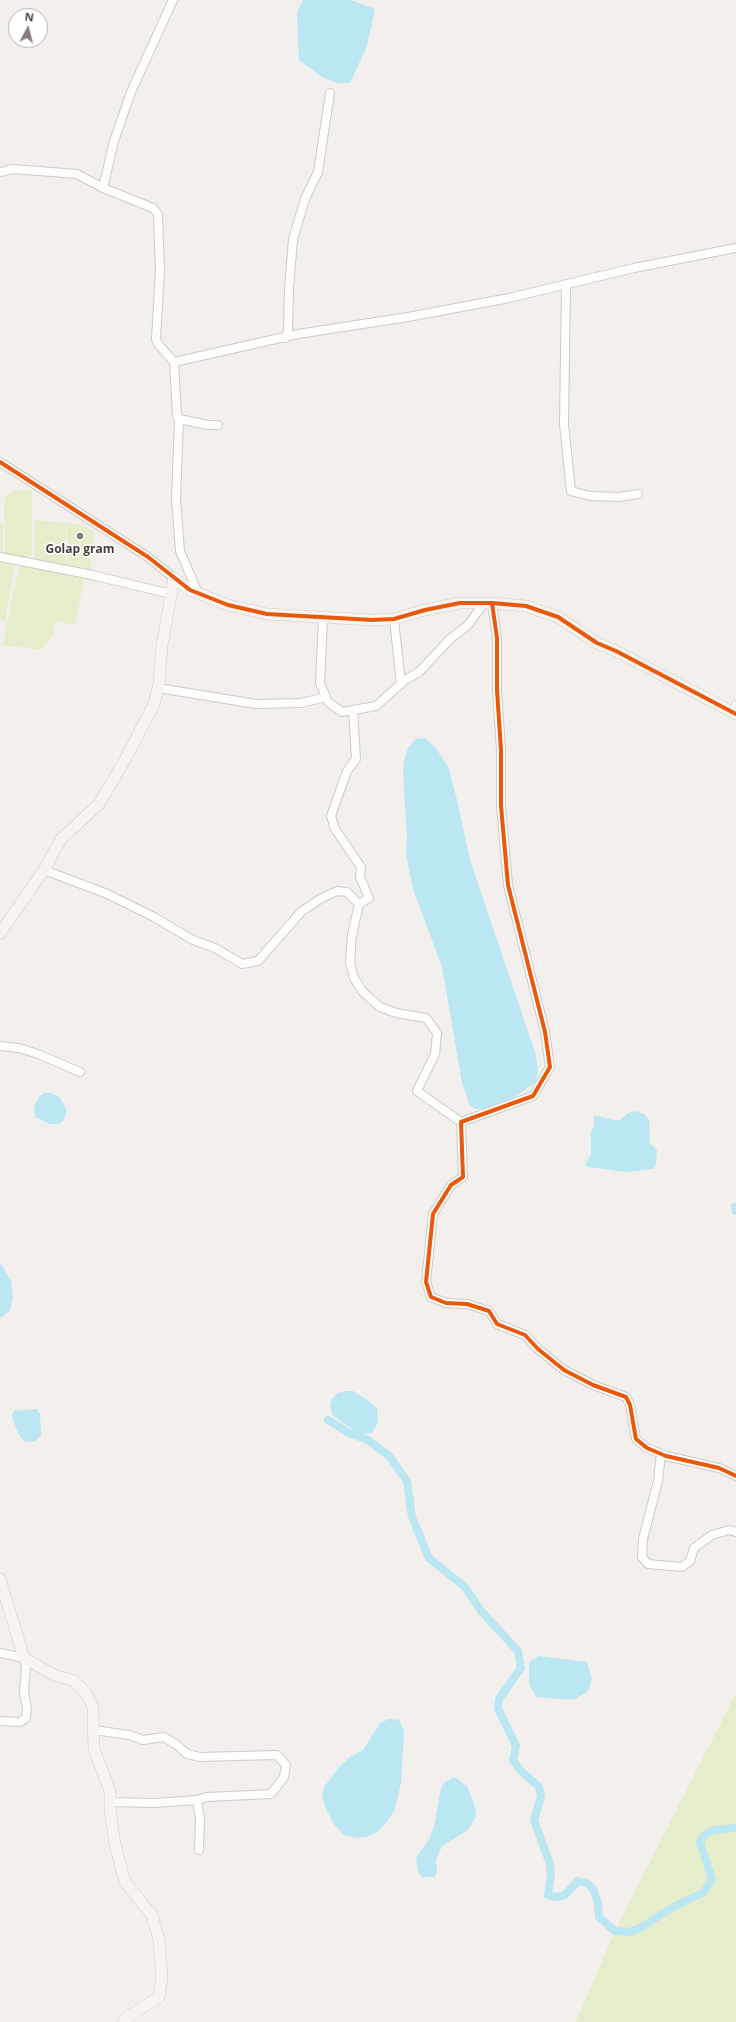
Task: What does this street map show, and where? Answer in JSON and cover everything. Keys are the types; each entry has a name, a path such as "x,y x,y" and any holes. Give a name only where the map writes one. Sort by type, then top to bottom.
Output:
{"street":[{"path":"103,188 114,141 131,92 172,0"},
{"path":"285,338 288,331 289,288 293,238 305,199 318,172 330,93"},
{"path":"0,172 13,169 77,174 103,188 153,208 158,214 160,271 156,340 174,362 177,416 179,418 176,499 180,551 198,593"},
{"path":"174,362 285,338 509,298 634,268 736,248"},
{"path":"566,285 564,424 571,490 590,496 619,497 638,494"},
{"path":"179,418 208,425 218,425"},
{"path":"0,462 148,557 190,590 228,605 267,614 323,619 394,619 424,610 460,603 488,603 526,606 558,617 597,643 616,651 735,711"},
{"path":"0,558 92,575 171,594"},
{"path":"0,934 44,870 60,839 99,804 154,704 158,688 162,646 174,578"},
{"path":"323,619 320,684 328,702 342,712 376,706 401,684 419,672 450,640 468,625 488,603"},
{"path":"461,1122 533,1096 550,1067 545,1032 508,885 501,806 501,750 497,690 497,638 488,603"},
{"path":"394,619 401,684"},
{"path":"158,688 256,704 301,703 326,697"},
{"path":"353,710 356,758 348,771 331,816 335,829 361,867 360,877 369,898 359,904 352,934 350,962 354,978 363,992 380,1007 396,1013 426,1018 437,1033 435,1054 417,1091 461,1122"},
{"path":"44,870 119,900 154,917 193,940 215,948 242,964 258,961 301,912 320,899 336,891 341,891 347,892 359,904"},
{"path":"0,1046 19,1048 38,1054 80,1072"},
{"path":"461,1122 463,1178 450,1185 433,1214 426,1282 431,1297 446,1303 468,1304 489,1311 497,1324 524,1335 538,1349 564,1370 593,1385 626,1397 630,1406 636,1439 647,1448 661,1454 719,1468 736,1476"},
{"path":"661,1454 658,1481 643,1539 642,1557 648,1564 682,1568 690,1561 694,1548 712,1535 729,1530 736,1532"},
{"path":"0,1579 26,1667 24,1692 27,1709 26,1718 20,1722 0,1721"},
{"path":"0,1653 24,1658 56,1676 72,1680 85,1692 93,1707 94,1748 110,1791 110,1802 116,1844 125,1882 152,1915 159,1940 162,1977 159,1997 129,2016 123,2022"},
{"path":"94,1730 129,1735 143,1740 164,1737 178,1745 187,1754 200,1757 277,1755 286,1765 284,1777 271,1794 207,1797 197,1800 154,1803 110,1802"},
{"path":"197,1800 200,1818 199,1850"}],"green space":[{"path":"32,490 32,556 27,558 5,554 4,500 8,494 14,491"},
{"path":"35,520 66,523 66,567 34,561"},
{"path":"67,523 78,524 94,532 90,572 67,567"},
{"path":"0,524 3,524 3,554 0,553"},
{"path":"0,561 15,563 5,621 0,620"},
{"path":"19,565 84,577 75,625 55,621 52,636 41,650 3,645"},
{"path":"736,1693 736,2022 576,2022 615,1931"}],"water":[{"path":"303,0 351,0 375,9 367,46 350,83 337,83 322,77 299,60 297,12"},
{"path":"425,738 435,747 448,766 470,860 536,1055 538,1071 536,1082 513,1098 488,1108 475,1109 469,1104 462,1082 442,967 413,889 406,854 407,837 403,773 404,761 408,748 416,739"},
{"path":"44,1093 52,1093 60,1098 64,1105 67,1112 64,1120 59,1124 50,1124 35,1117 34,1107 39,1097"},
{"path":"635,1111 644,1114 649,1120 650,1143 657,1150 656,1165 653,1169 626,1172 587,1167 585,1164 591,1155 591,1132 594,1126 594,1115 620,1120 628,1113"},
{"path":"0,1262 11,1281 13,1299 9,1312 0,1318"},
{"path":"353,1391 377,1408 378,1422 372,1433 361,1435 332,1415 330,1405 332,1399 338,1393"},
{"path":"37,1409 40,1414 41,1435 36,1441 26,1442 21,1438 14,1424 12,1414 14,1411"},
{"path":"539,1656 587,1662 592,1679 588,1691 575,1699 536,1697 529,1684 529,1662"},
{"path":"389,1719 399,1720 404,1731 401,1783 395,1809 387,1822 377,1832 366,1837 357,1838 344,1835 333,1823 325,1806 322,1796 324,1787 340,1766 350,1757 363,1750 380,1723"},
{"path":"452,1778 456,1778 467,1786 476,1810 475,1818 468,1830 442,1846 436,1860 437,1872 435,1877 422,1877 418,1872 416,1858 429,1839 434,1827 441,1788 445,1782"}],"waterway":[{"path":"735,1207 736,1211"},
{"path":"328,1420 349,1433 368,1440 389,1456 407,1481 412,1517 429,1558 465,1587 481,1611 518,1651 521,1668 499,1699 498,1708 516,1746 513,1760 520,1770 539,1787 541,1797 534,1820 550,1864 551,1874 548,1895 557,1897 565,1895 578,1881 588,1884 593,1889 598,1903 599,1917 615,1931 629,1932 640,1928 673,1907 704,1892 712,1879 700,1842 704,1835 714,1830 736,1828"}],"cycle path":[{"path":"0,462 148,557 190,590 228,605 267,614 372,620 394,619 425,610 460,603 492,603 526,606 558,617 597,643 616,651 736,714"},
{"path":"492,603 497,638 497,690 501,750 501,806 508,885 545,1032 550,1067 533,1096 461,1122 463,1177 451,1185 433,1214 426,1282 431,1297 446,1303 467,1304 489,1311 497,1324 525,1335 538,1349 564,1370 593,1385 626,1397 630,1405 636,1439 647,1448 666,1456 719,1468 736,1476"}],"place":[{"name":"Golap gram","path":"80,536"}]}
